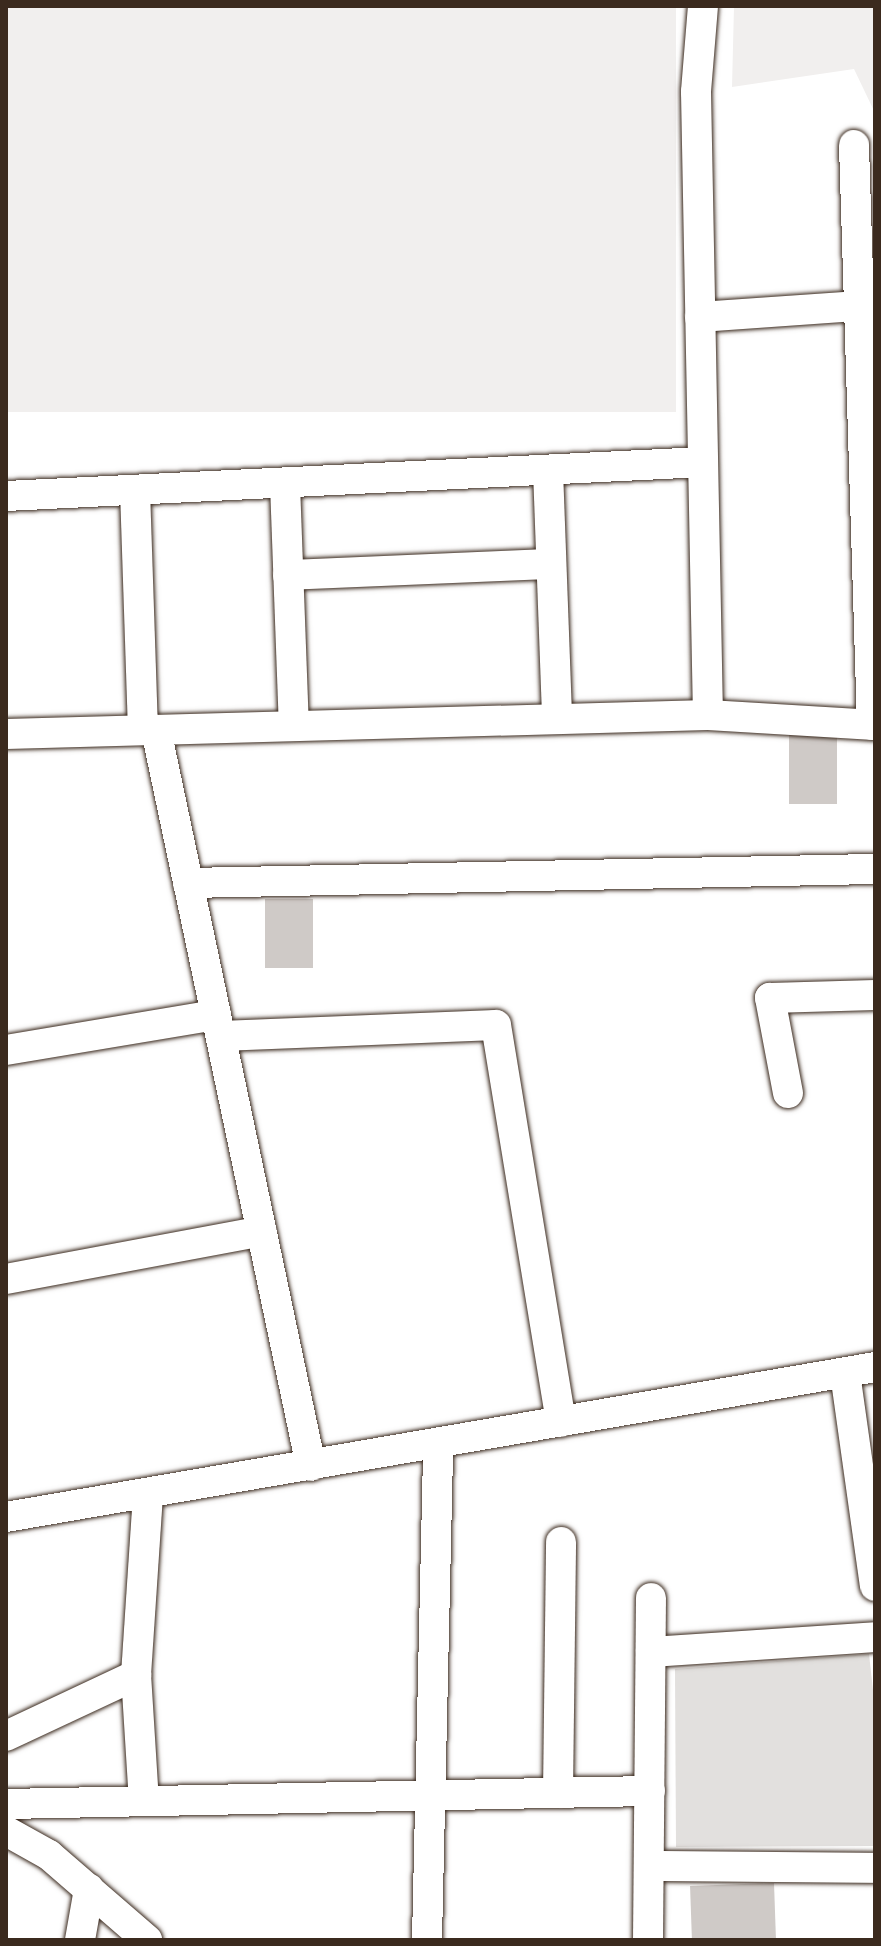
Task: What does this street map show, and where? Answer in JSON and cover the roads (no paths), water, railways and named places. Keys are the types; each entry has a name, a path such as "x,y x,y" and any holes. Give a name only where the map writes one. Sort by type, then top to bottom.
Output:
{"street":[{"path":"703,6 696,92 708,715"},
{"path":"6,734 708,715 873,725 854,145"},
{"path":"700,317 859,306"},
{"path":"6,496 703,462"},
{"path":"548,470 557,718"},
{"path":"285,484 294,726"},
{"path":"135,490 150,730 188,883 311,1466"},
{"path":"288,575 551,564"},
{"path":"188,883 875,869"},
{"path":"788,1093 770,998 875,995"},
{"path":"6,1050 218,1025 496,1025 561,1422"},
{"path":"6,1279 262,1231"},
{"path":"6,1517 148,1495 875,1367"},
{"path":"845,1373 875,1586"},
{"path":"427,1940 438,1444"},
{"path":"144,1801 136,1675 148,1495"},
{"path":"558,1793 561,1542"},
{"path":"648,1940 651,1598"},
{"path":"651,1652 875,1637"},
{"path":"6,1736 136,1675"},
{"path":"6,1804 650,1791"},
{"path":"6,1831 49,1855 147,1940"},
{"path":"649,1866 875,1868"},
{"path":"80,1940 89,1889"}]}
